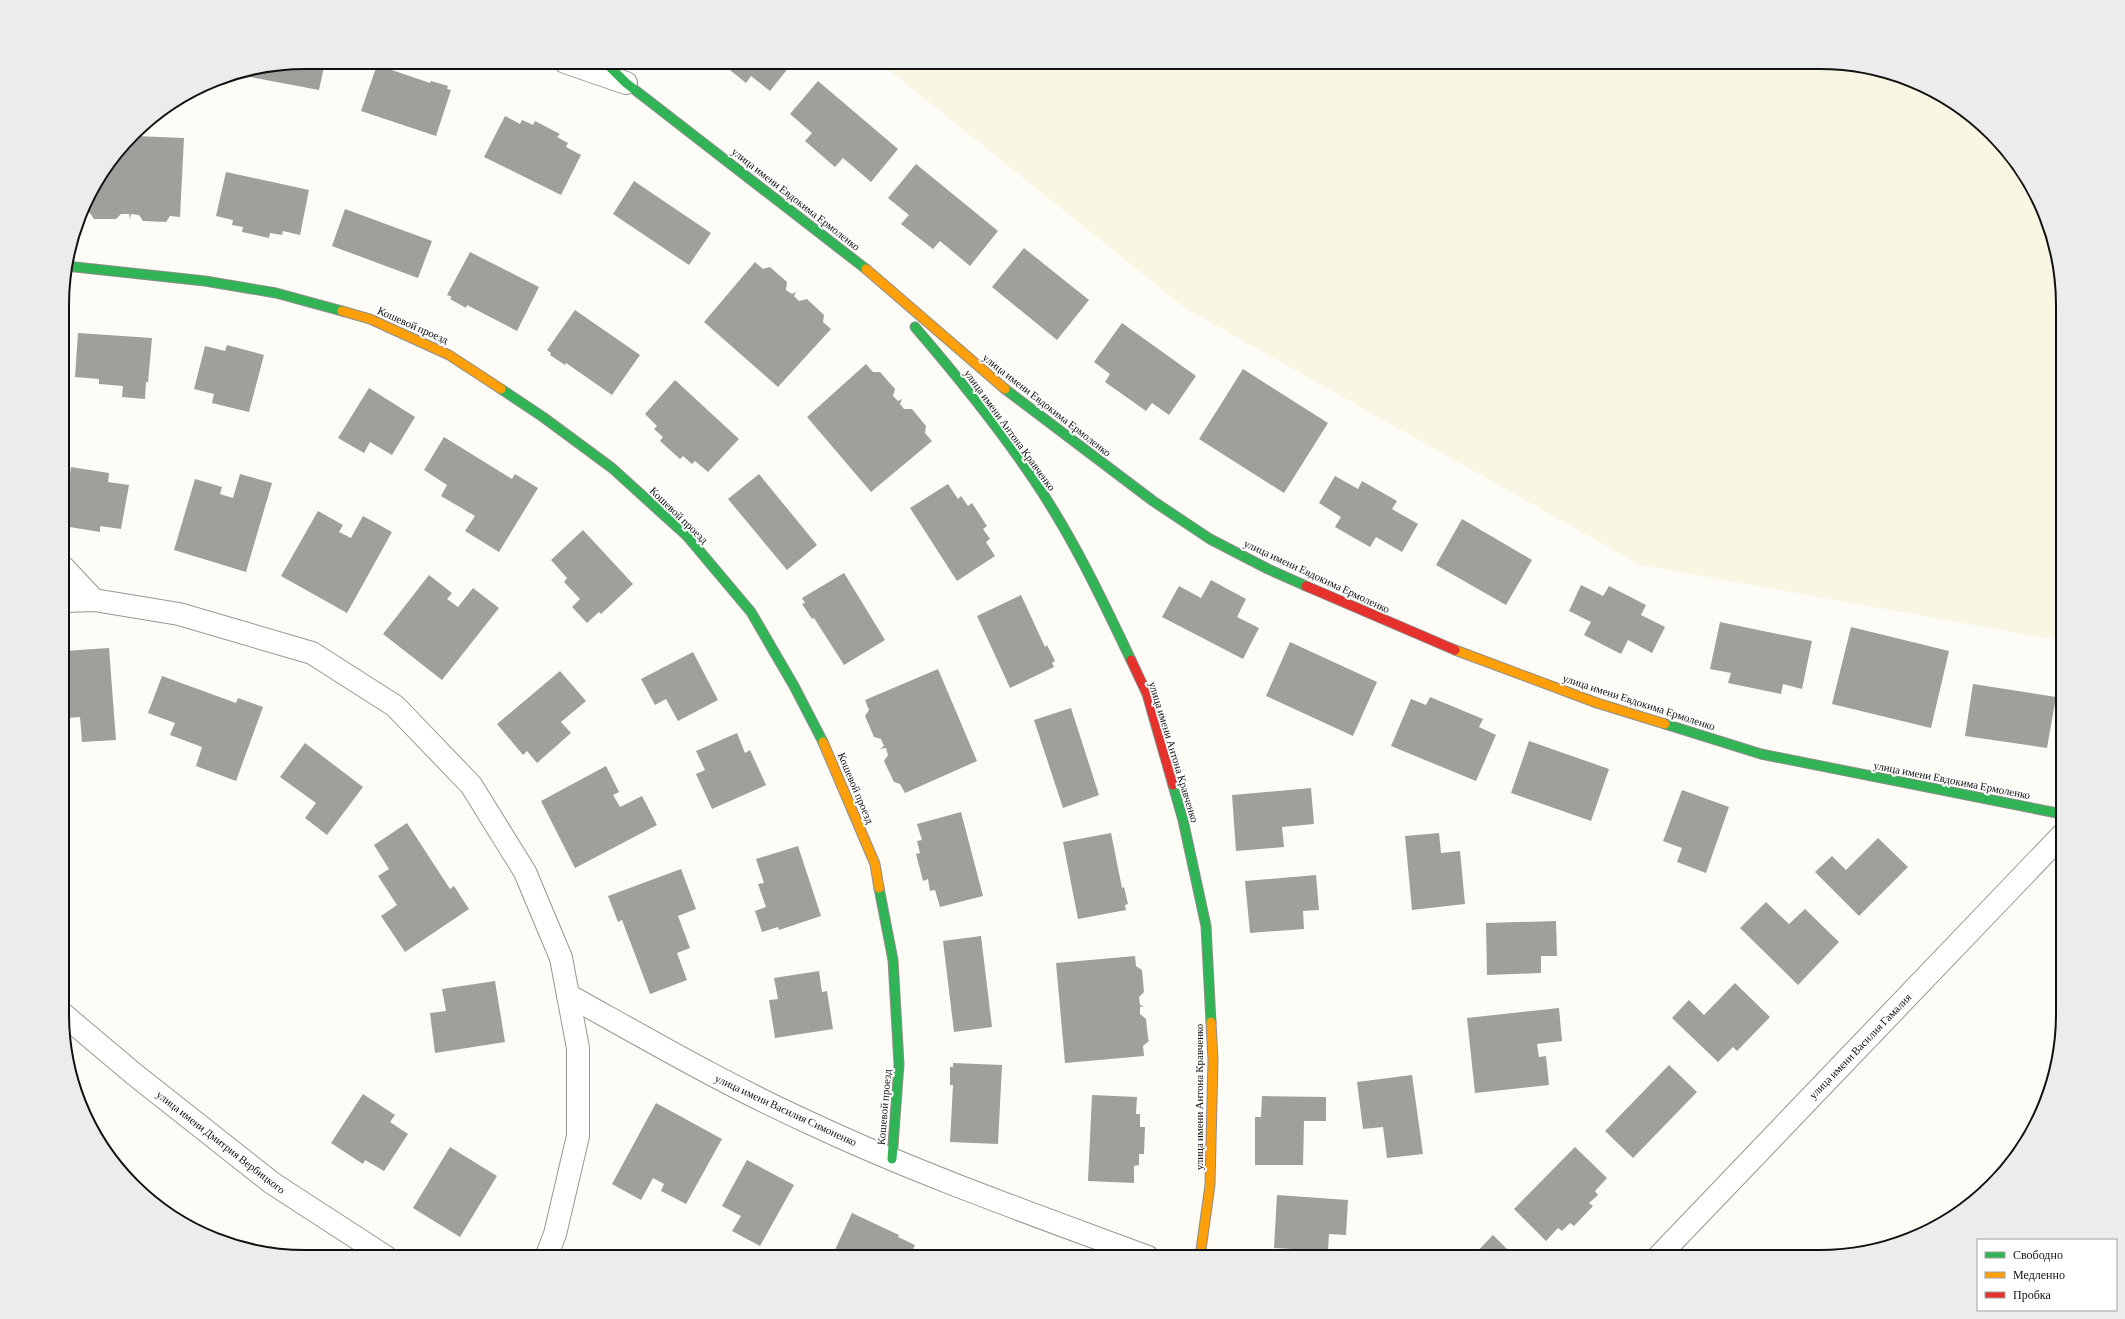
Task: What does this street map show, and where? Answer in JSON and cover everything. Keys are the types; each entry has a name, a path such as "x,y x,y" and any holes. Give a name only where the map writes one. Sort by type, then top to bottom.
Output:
{"street":[{"path":"585,69 626,83"},
{"name":"улица имени Евдокима Ермоленко","path":"612,69 626,83 862,266 993,380 1147,497 1210,539 1268,569 1431,641 1604,706 1761,754 2056,813"},
{"name":"улица имени Антона Кравченко","path":"862,266 960,379 1034,480 1096,586 1147,694 1183,820 1206,926 1213,1060 1210,1185 1201,1250"},
{"name":"Кошевой проезд","path":"72,267 205,281 268,292 370,319 449,355 543,418 612,468 687,536 751,612 794,686 831,758 875,864 893,960 900,1064 892,1158"},
{"path":"69,573 94,600"},
{"path":"69,601 94,600 179,614 312,653 395,706 471,785 525,872 561,958 578,1048 578,1136 556,1234 549,1250"},
{"name":"улица имени Василия Гамалия","path":"1664,1250 2056,841"},
{"name":"улица имени Василия Симоненко","path":"568,995 713,1076 812,1124 952,1185 1129,1250"},
{"name":"улица имени Дмитрия Вербицкого","path":"69,1020 134,1074 272,1183 375,1250"}],"shaded area":[{"path":"888,69 1820,69 1851,71 1881,77 1910,87 1938,101 1964,118 1997,149 2016,174 2032,201 2048,244 2054,274 2056,305 2056,640 1640,565 1185,308"}],"building":[{"path":"324,69 319,90 247,76 274,71"},
{"path":"376,69 389,69 430,83 431,81 448,86 447,89 451,90 436,136 361,111"},
{"path":"729,69 787,69 770,91 751,76 746,83"},
{"path":"818,81 898,149 871,182 843,158 835,167 805,141 812,133 790,114"},
{"path":"505,116 520,124 522,120 533,125 535,121 560,134 557,137 568,143 566,147 581,155 561,195 484,157"},
{"path":"140,136 184,138 180,217 170,216 166,222 143,221 139,215 131,214 130,219 129,214 121,214 116,219 94,219 90,213 88,213 93,201 109,174 118,161"},
{"path":"916,164 998,231 970,266 940,241 933,249 901,224 909,215 888,198"},
{"path":"226,172 309,190 300,235 283,231 282,235 270,233 269,238 242,232 243,227 232,225 233,220 216,216"},
{"path":"634,181 711,233 689,265 613,214"},
{"path":"345,209 432,241 418,278 332,246"},
{"path":"1024,248 1089,300 1057,340 992,287"},
{"path":"470,252 539,287 517,331 467,305 466,308 450,299 452,297 447,295"},
{"path":"755,262 763,269 770,267 787,282 786,290 792,294 796,292 794,296 799,301 807,299 824,315 823,322 831,329 778,387 704,322"},
{"path":"575,310 640,355 612,395 566,363 565,365 550,355 551,353 547,350"},
{"path":"1122,323 1196,376 1169,415 1152,403 1146,411 1105,382 1110,374 1094,362"},
{"path":"78,333 152,338 145,399 122,397 123,386 99,384 99,379 75,377"},
{"path":"227,345 264,355 249,412 212,403 214,394 194,389 205,346 225,351"},
{"path":"866,364 873,372 880,372 895,389 893,396 898,401 902,399 900,404 904,409 912,409 926,426 925,433 932,441 871,492 807,417"},
{"path":"1243,369 1328,423 1284,493 1199,439"},
{"path":"675,380 739,439 708,472 695,461 692,464 683,456 680,459 660,441 663,437 654,429 657,426 645,414"},
{"path":"369,388 415,417 392,455 370,442 364,453 338,438"},
{"path":"444,437 512,479 515,474 538,488 499,552 465,531 475,516 441,496 447,485 424,470"},
{"path":"71,467 109,473 108,482 129,485 121,529 100,526 100,532 69,527 69,480"},
{"path":"240,474 272,483 246,572 174,550 195,479 222,487 220,494 233,498"},
{"path":"759,474 817,545 787,570 728,499"},
{"path":"1335,476 1358,489 1362,481 1397,501 1392,509 1418,524 1402,552 1376,537 1370,547 1335,527 1341,517 1319,503"},
{"path":"948,484 958,499 961,496 968,506 972,503 987,526 983,529 990,539 986,542 995,556 957,581 910,508"},
{"path":"318,511 343,525 339,532 351,538 363,516 392,532 347,613 281,576"},
{"path":"1462,519 1532,560 1506,605 1436,565"},
{"path":"583,530 633,584 601,614 599,612 587,623 572,607 580,599 564,582 567,578 551,560"},
{"path":"844,573 885,640 844,665 814,618 812,619 802,604 805,603 802,598"},
{"path":"429,575 452,593 447,599 458,607 473,588 499,608 442,680 383,634"},
{"path":"1211,580 1246,599 1237,617 1259,628 1243,659 1162,617 1179,586 1201,598"},
{"path":"1581,585 1603,596 1609,586 1646,605 1641,615 1665,627 1652,653 1628,640 1621,654 1584,635 1591,622 1569,611"},
{"path":"1021,595 1045,647 1047,645 1055,661 1052,663 1054,667 1010,688 977,616"},
{"path":"1720,622 1812,641 1802,689 1783,684 1781,694 1728,683 1731,673 1710,669"},
{"path":"1851,627 1949,651 1931,728 1832,704"},
{"path":"1290,642 1377,682 1353,736 1266,696"},
{"path":"109,648 116,740 82,742 80,717 69,718 69,651"},
{"path":"693,652 718,700 678,721 666,699 655,705 641,679"},
{"path":"938,669 977,761 905,793 900,784 894,782 884,761 888,755 886,748 880,749 884,746 881,739 874,737 865,716 869,710 865,700"},
{"path":"560,671 586,701 561,722 571,733 537,763 527,751 523,755 497,724"},
{"path":"162,676 236,703 238,698 263,707 236,781 196,766 202,747 170,735 175,723 148,713"},
{"path":"1973,684 2056,697 2047,748 1965,736"},
{"path":"1430,697 1483,719 1479,727 1496,735 1476,781 1391,746 1411,699 1426,705"},
{"path":"1071,708 1099,795 1063,808 1034,720"},
{"path":"737,733 745,753 750,750 766,785 712,809 696,774 705,770 696,751"},
{"path":"1529,741 1609,769 1591,821 1511,793"},
{"path":"305,743 363,787 327,835 305,818 316,803 280,777"},
{"path":"606,766 619,792 613,795 620,807 642,796 657,825 575,868 541,801"},
{"path":"1311,788 1314,824 1282,827 1284,847 1236,851 1232,795"},
{"path":"1682,790 1729,807 1706,873 1677,862 1682,848 1663,841"},
{"path":"961,812 983,896 940,907 935,890 930,891 928,879 923,881 916,854 920,853 917,841 922,840 917,824"},
{"path":"407,823 450,889 454,886 469,909 405,952 381,916 397,905 378,876 389,869 374,845"},
{"path":"1111,833 1122,888 1124,887 1128,904 1125,905 1126,910 1078,919 1063,842"},
{"path":"1439,833 1441,853 1460,851 1465,904 1412,910 1405,836"},
{"path":"1878,838 1908,867 1859,916 1815,872 1832,856 1846,870"},
{"path":"798,846 821,916 779,930 778,927 762,932 755,911 766,907 758,884 764,883 756,859"},
{"path":"681,869 696,909 678,916 690,948 677,953 687,980 650,994 622,920 618,922 608,896"},
{"path":"1316,875 1319,910 1303,911 1304,929 1250,933 1245,881"},
{"path":"1766,902 1789,924 1805,909 1839,942 1798,985 1740,928"},
{"path":"1556,921 1557,956 1541,956 1541,973 1487,975 1486,923"},
{"path":"981,936 992,1027 954,1032 943,941"},
{"path":"1135,956 1136,966 1142,970 1144,992 1139,997 1140,1005 1144,1006 1140,1007 1140,1014 1146,1019 1149,1041 1143,1046 1144,1056 1065,1063 1056,963"},
{"path":"819,971 822,992 827,991 833,1029 775,1038 769,1000 778,999 774,978"},
{"path":"495,981 505,1042 435,1053 430,1013 446,1011 442,989"},
{"path":"1735,983 1770,1017 1737,1051 1733,1047 1718,1062 1672,1018 1689,1000 1704,1015"},
{"path":"1559,1008 1562,1041 1537,1044 1539,1057 1546,1056 1549,1085 1475,1093 1467,1018"},
{"path":"953,1063 1002,1065 998,1144 950,1142 953,1085 950,1085 950,1067 953,1067"},
{"path":"1669,1065 1697,1092 1633,1158 1605,1131"},
{"path":"1412,1075 1423,1154 1387,1158 1383,1127 1363,1129 1357,1082"},
{"path":"363,1094 395,1115 390,1122 408,1134 384,1171 365,1160 363,1164 331,1143"},
{"path":"1092,1095 1137,1097 1136,1114 1140,1114 1140,1127 1145,1127 1144,1154 1139,1154 1139,1165 1134,1166 1134,1183 1088,1181"},
{"path":"1262,1096 1326,1097 1326,1121 1304,1121 1303,1165 1255,1165 1255,1117 1261,1117"},
{"path":"656,1103 722,1139 686,1204 661,1191 664,1184 653,1178 641,1200 612,1184"},
{"path":"450,1147 497,1176 460,1237 413,1208"},
{"path":"1575,1147 1607,1178 1595,1191 1598,1195 1589,1203 1593,1206 1574,1226 1570,1223 1562,1231 1558,1228 1546,1241 1514,1209"},
{"path":"747,1160 794,1185 760,1246 732,1231 741,1216 722,1206"},
{"path":"1277,1195 1348,1200 1346,1235 1329,1234 1328,1250 1274,1248"},
{"path":"852,1213 899,1235 898,1237 915,1245 912,1250 835,1250"},
{"path":"1493,1235 1508,1250 1479,1250"}],"traffic: fast":[{"path":"612,69 626,83 866,269"},
{"path":"72,267 205,281 276,293 342,311"},
{"path":"915,327 992,421 1048,501 1074,545 1131,660"},
{"path":"501,389 543,417 612,468 687,536 751,612 794,686 823,742"},
{"path":"1005,389 1153,501 1210,539 1268,569 1306,586"},
{"path":"1665,724 1761,754 2056,813"},
{"path":"1173,785 1183,820 1206,926 1211,1022"},
{"path":"879,888 893,960 899,1064 892,1159"}],"traffic: slow":[{"path":"866,269 1005,389"},
{"path":"342,311 370,319 449,355 501,389"},
{"path":"1455,650 1597,703 1665,724"},
{"path":"823,742 875,864 879,888"},
{"path":"1201,1250 1210,1185 1213,1060 1211,1022"}],"traffic: jam":[{"path":"1306,586 1455,650"},
{"path":"1131,660 1147,694 1173,785"}]}
